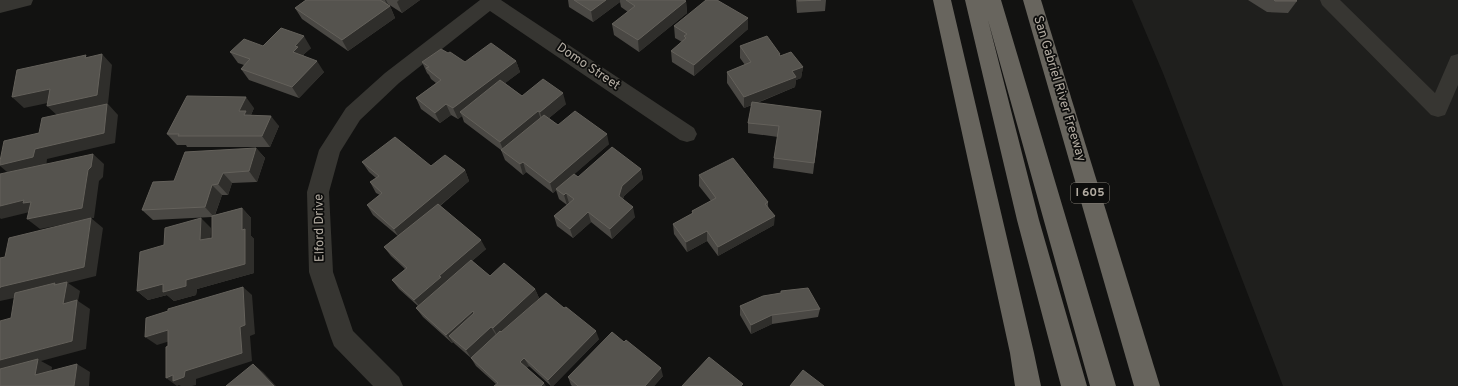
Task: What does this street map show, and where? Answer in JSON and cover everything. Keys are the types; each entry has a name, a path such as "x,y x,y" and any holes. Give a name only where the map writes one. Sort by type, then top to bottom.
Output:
{"highway":[{"path":"942,0 1028,386"},
{"path":"974,0 1028,220 1074,386"},
{"path":"992,0 1103,386"},
{"name":"San Gabriel River Freeway","path":"1032,0 1147,386"}],"street":[{"path":"0,6 24,0"},
{"path":"1329,0 1438,109 1458,61"},
{"name":"Domo Street","path":"491,1 687,134"},
{"name":"Elford Drive","path":"390,386 343,338 321,272 318,192 330,150 353,114 392,78 491,1"}],"shaded area":[{"path":"1132,0 1458,0 1458,386 1283,386 1163,73"}],"building":[{"path":"306,0 380,0 390,6 342,40 295,8"},
{"path":"574,0 606,0 591,11"},
{"path":"626,0 686,1 638,40 612,24 635,6"},
{"path":"706,0 717,0 748,18 694,65 671,51 686,38 684,36 687,34 674,26"},
{"path":"798,0 821,0 798,1"},
{"path":"1274,0 1296,0 1297,1 1275,1"},
{"path":"281,28 304,36 295,46 298,47 293,52 317,61 292,87 241,69 250,59 230,52 244,39 263,46"},
{"path":"767,36 780,56 791,52 803,67 792,71 796,77 744,97 727,72 751,62 740,46"},
{"path":"491,43 516,61 453,108 446,104 435,113 416,98 441,80 426,68 429,67 422,62 441,49 448,53 450,52 465,62"},
{"path":"102,54 97,95 47,106 50,89 12,97 17,70 86,55 85,58"},
{"path":"543,79 563,93 500,142 460,112 500,80 522,96"},
{"path":"187,96 246,97 239,111 246,111 244,115 271,116 262,136 178,136 179,134 167,134"},
{"path":"752,102 821,111 814,163 774,158 779,126 748,123"},
{"path":"107,104 104,133 35,149 33,157 0,165 4,141 39,133 42,118"},
{"path":"575,111 607,134 550,183 523,162 520,164 501,150 544,115 558,125"},
{"path":"395,137 431,166 445,155 465,170 394,229 367,205 382,193 370,182 379,176 362,162"},
{"path":"612,147 641,169 622,186 619,196 633,207 610,229 588,212 570,229 554,216 574,199 566,193 564,195 556,189 574,174 578,177"},
{"path":"256,148 249,171 223,173 218,184 212,185 205,207 142,210 153,182 174,181 185,152"},
{"path":"93,154 91,167 88,170 82,208 27,219 31,202 23,203 24,200 0,206 0,174"},
{"path":"733,158 768,202 765,204 775,216 718,247 707,231 686,242 673,224 693,213 692,211 716,198 699,175"},
{"path":"438,204 481,240 439,276 441,277 414,300 392,280 407,268 384,247"},
{"path":"242,208 242,230 245,229 245,264 186,280 186,286 163,292 163,284 137,291 140,252 164,245 165,228 201,218 200,240 212,238 212,216"},
{"path":"91,218 84,267 0,287 0,258 5,257 9,238"},
{"path":"471,260 490,276 504,263 535,289 493,328 491,327 466,350 449,336 474,313 473,311 446,335 416,308"},
{"path":"67,282 63,304 77,300 72,341 0,360 0,321 11,318 15,293 55,283 54,285"},
{"path":"243,287 245,325 240,327 242,353 185,371 184,377 173,381 173,375 166,378 166,347 168,346 168,330 145,337 146,318 168,311 168,309"},
{"path":"808,288 820,309 772,315 751,325 740,306 763,296 781,293 781,291"},
{"path":"546,293 596,331 548,380 524,358 520,362 544,383 541,386 494,386 498,383 471,358 500,331 501,332"},
{"path":"612,332 624,342 626,340 661,368 645,386 578,386 568,377"},
{"path":"709,357 743,384 741,386 682,386"},
{"path":"38,359 35,375 77,364 74,386 0,386 0,369"},
{"path":"253,364 274,386 226,386"},
{"path":"803,370 824,386 790,386"}]}
